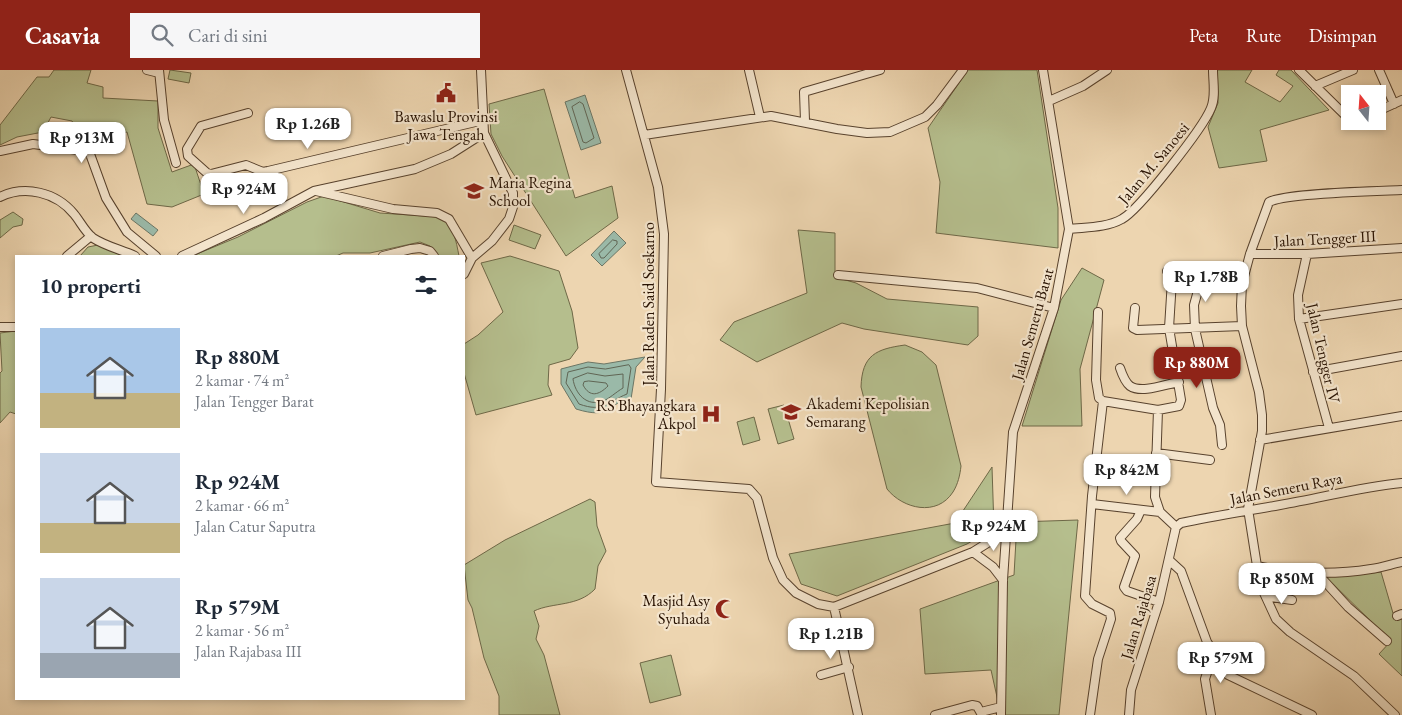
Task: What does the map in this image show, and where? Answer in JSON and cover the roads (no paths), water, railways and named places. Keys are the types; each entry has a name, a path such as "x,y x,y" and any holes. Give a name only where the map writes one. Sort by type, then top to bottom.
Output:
{"street":[{"path":"147,70 159,72 164,120 176,163"},
{"path":"465,272 472,258 492,241 509,219 513,207 512,194 484,134 481,70"},
{"path":"626,71 635,70"},
{"path":"749,70 760,117"},
{"path":"805,121 802,97 804,92 849,74 880,70"},
{"path":"644,134 771,116 805,121 837,129 867,133 890,132 925,117 937,105 964,70"},
{"name":"Jalan Semeru Barat","path":"1001,711 1006,525 1013,432 1054,308 1069,229 1043,70"},
{"path":"1048,101 1083,86 1107,70"},
{"name":"Jalan M. Sanoesi","path":"1069,229 1109,224 1122,219 1137,207 1202,126 1212,107 1213,70"},
{"path":"1299,70 1341,112"},
{"path":"1315,86 1353,70"},
{"path":"1379,70 1394,104"},
{"name":"Jalan Raden Said Soekarno","path":"626,71 659,193 664,234 661,389 656,482 749,489 757,498 773,558 783,580 789,588 804,598 834,607"},
{"path":"1386,108 1402,100"},
{"path":"248,113 201,126 187,148 188,156 206,173 211,174 246,165 263,172 484,120"},
{"path":"184,255 264,218 314,191 415,169 451,154 484,134"},
{"path":"0,151 29,144 86,151 90,154 106,198 127,232 155,255"},
{"path":"1395,715 1354,676 1276,620 1264,593 1257,566 1248,509 1260,440 1262,415 1259,392 1242,326 1242,284 1266,207 1272,200 1402,190"},
{"path":"0,197 21,191 38,192 54,197 72,211 90,236 133,255"},
{"path":"314,191 393,209 437,212 449,219 472,258"},
{"path":"68,255 90,236"},
{"path":"388,255 420,248 430,251 433,255"},
{"name":"Jalan Tengger III","path":"1250,254 1307,254 1402,248"},
{"name":"Jalan Tengger IV","path":"1307,254 1298,295 1299,319 1329,428"},
{"path":"1098,312 1097,396 1103,401 1158,410 1179,406 1181,400 1169,328 1172,280 1167,271"},
{"path":"838,275 977,288 1054,308"},
{"path":"1202,276 1194,305 1195,329 1213,408 1220,426 1222,445"},
{"path":"1299,319 1402,304"},
{"path":"1135,308 1134,329 1195,329 1242,326"},
{"path":"0,327 15,327"},
{"path":"1313,372 1402,356"},
{"path":"1120,368 1127,382 1135,388 1178,382"},
{"path":"1090,715 1098,659 1110,619 1110,613 1092,604 1085,596 1103,401"},
{"path":"1158,410 1155,497 1160,512 1176,527"},
{"path":"1260,440 1402,416"},
{"path":"1156,453 1210,460"},
{"name":"Jalan Semeru Raya","path":"1176,527 1181,523 1248,509 1281,505 1361,488 1402,483"},
{"path":"1092,504 1160,512"},
{"path":"1141,510 1137,519 1120,538 1121,542 1136,556 1124,587 1128,591 1159,602"},
{"path":"858,715 849,667 834,607 973,552 989,542 1006,525"},
{"name":"Jalan Rajabasa","path":"1129,715 1131,690 1159,602 1176,527"},
{"path":"973,552 993,566 1004,580"},
{"path":"1169,560 1181,571 1213,654 1228,675 1312,715"},
{"path":"1257,566 1285,571 1316,572 1373,569 1402,562"},
{"path":"1316,572 1348,606 1387,642"},
{"path":"1264,593 1272,597 1292,600"},
{"path":"1211,715 1205,679 1213,654"},
{"path":"821,675 849,667"},
{"path":"935,715 965,705 977,706 982,714 1001,711"}],"water":[{"path":"585,95 601,143 581,150 565,102"},
{"path":"136,213 158,230 153,236 131,219"},
{"path":"614,231 626,243 602,266 591,255"},
{"path":"645,357 636,367 631,399 622,401 602,412 596,413 576,409 561,384 561,369 588,362 604,364"}],"place":[{"name":"Bawaslu Provinsi Jawa Tengah","path":"446,93"},
{"name":"Maria Regina School","path":"474,191"},
{"name":"Akademi Kepolisian Semarang","path":"791,412"},
{"name":"RS Bhayangkara Akpol","path":"711,414"},
{"name":"Masjid Asy Syuhada","path":"725,609"}]}
